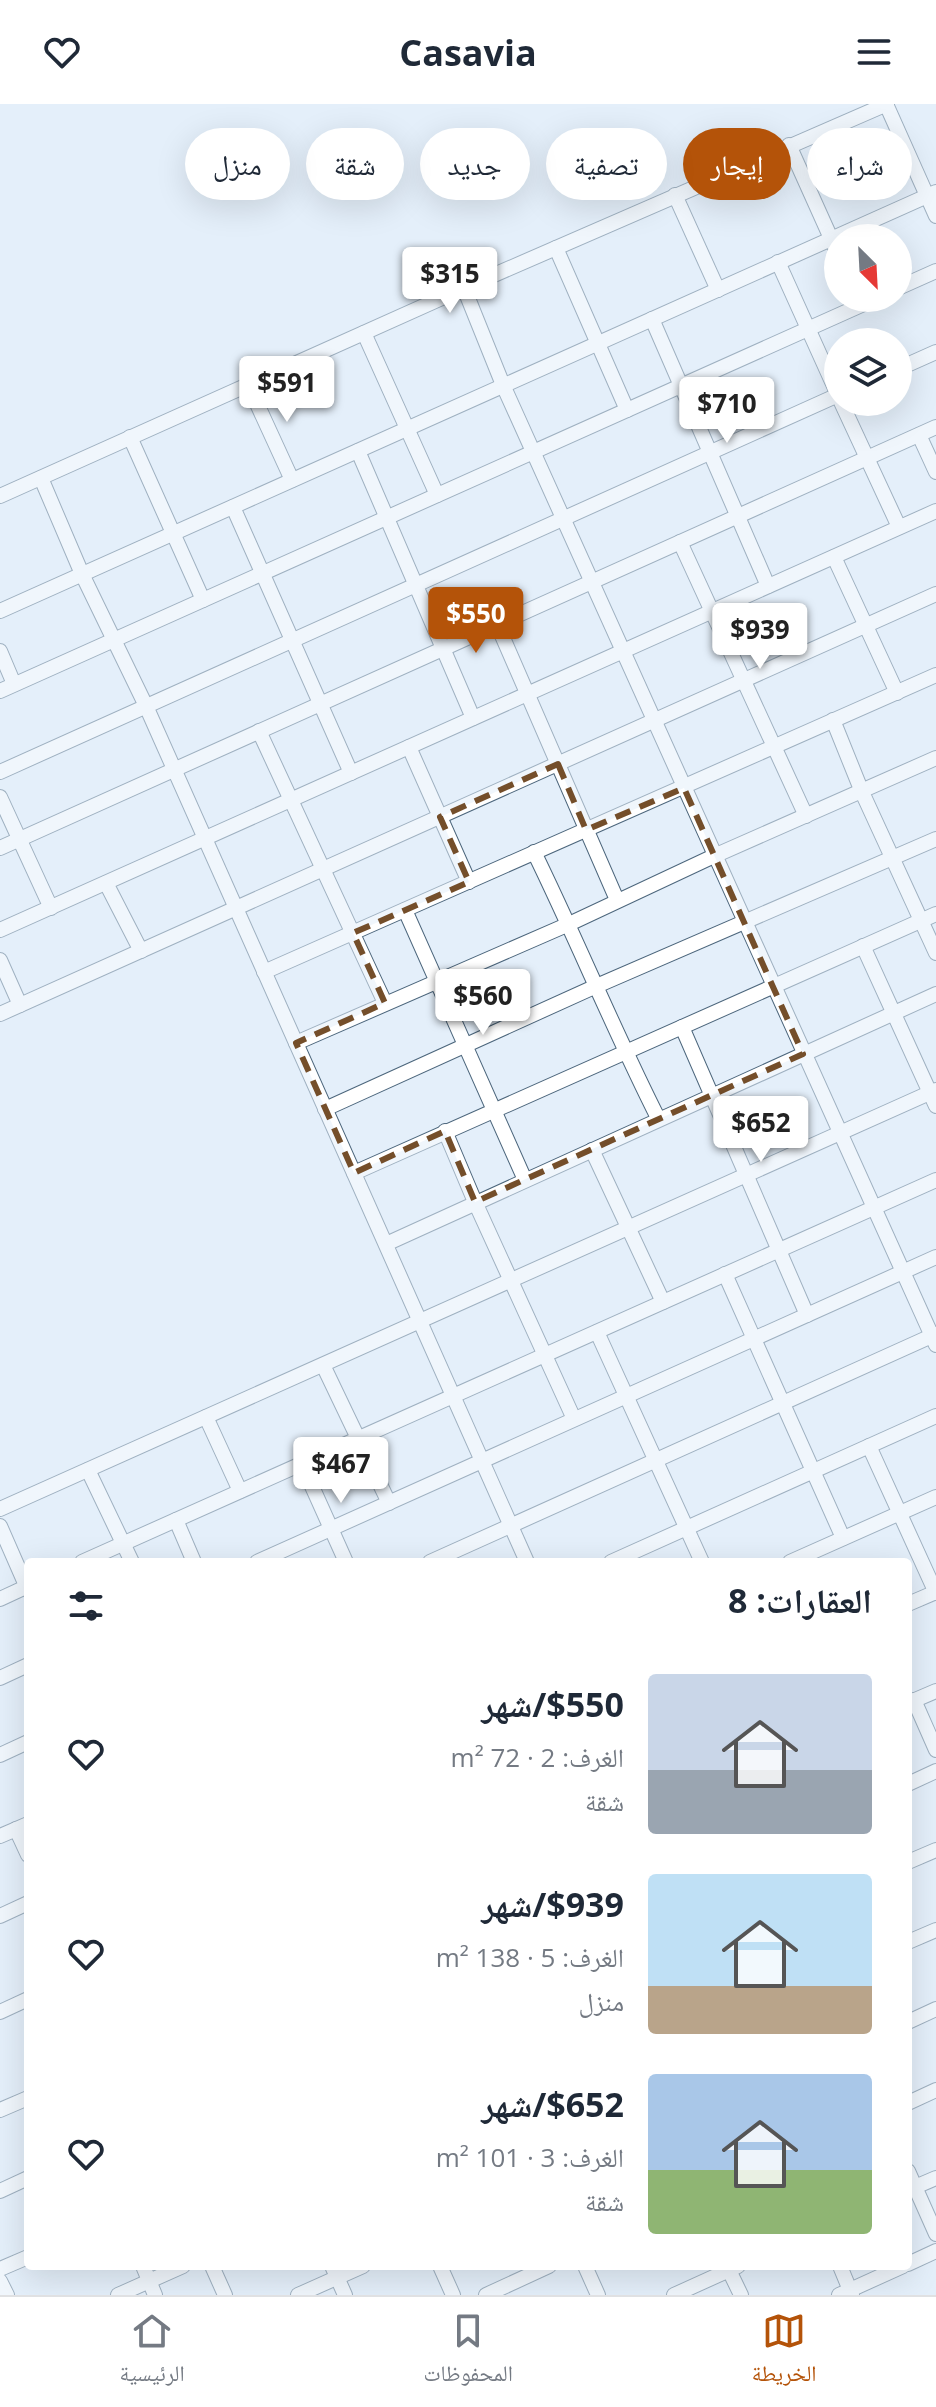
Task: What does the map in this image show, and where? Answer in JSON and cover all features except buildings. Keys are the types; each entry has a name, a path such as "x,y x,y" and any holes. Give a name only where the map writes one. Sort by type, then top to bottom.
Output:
{"street":[{"path":"791,144 886,104 931,194 936,216"},
{"path":"791,149 824,224"},
{"path":"0,496 683,191"},
{"path":"864,224 931,194"},
{"path":"675,195 718,290"},
{"path":"0,611 824,242"},
{"path":"556,248 627,410"},
{"path":"778,262 824,363"},
{"path":"912,282 936,271"},
{"path":"439,1558 935,1338 714,856 503,385 464,288"},
{"path":"0,651 7,688 840,312"},
{"path":"652,319 768,586"},
{"path":"364,333 437,495"},
{"path":"912,363 936,352"},
{"path":"248,384 292,480"},
{"path":"0,772 824,401"},
{"path":"848,416 899,527"},
{"path":"0,848 936,427"},
{"path":"919,435 936,472"},
{"path":"130,437 203,600"},
{"path":"358,451 473,718"},
{"path":"41,478 82,574 146,706 525,1558"},
{"path":"233,507 318,705 351,773"},
{"path":"0,930 936,511"},
{"path":"680,542 806,816"},
{"path":"834,557 897,693"},
{"path":"0,1014 936,594"},
{"path":"497,624 617,900"},
{"path":"264,972 936,675"},
{"path":"833,720 892,858 929,917 936,953"},
{"path":"259,731 385,1003"},
{"path":"409,747 469,882"},
{"path":"296,1043 936,758"},
{"path":"0,797 51,908"},
{"path":"325,1109 594,987 936,839"},
{"path":"534,852 569,924 594,987 658,1118"},
{"path":"106,883 141,951"},
{"path":"405,910 525,1180"},
{"path":"354,1173 929,917"},
{"path":"0,1509 841,1133 934,1097 863,946"},
{"path":"0,960 20,1005"},
{"path":"386,1244 936,994"},
{"path":"682,1027 807,1315"},
{"path":"445,1131 574,1419"},
{"path":"592,1150 663,1302"},
{"path":"91,1558 936,1180"},
{"path":"266,1558 936,1257"},
{"path":"725,1274 843,1538"},
{"path":"597,1332 700,1558"},
{"path":"323,1365 389,1503"},
{"path":"636,1557 686,1528 936,1416"},
{"path":"206,1417 240,1491"},
{"path":"869,1446 936,1592 912,1602"},
{"path":"302,1464 344,1558"},
{"path":"88,1470 130,1558"},
{"path":"799,1558 936,1497"},
{"path":"176,1520 192,1558"},
{"path":"0,1526 24,1579"},
{"path":"0,1599 24,1590"},
{"path":"0,1678 24,1667"},
{"path":"912,1702 936,1691"},
{"path":"912,1704 936,1750"},
{"path":"0,1755 24,1744"},
{"path":"912,1782 936,1771"},
{"path":"0,1836 22,1826"},
{"path":"912,1860 936,1850"},
{"path":"0,1916 24,1905"},
{"path":"912,1940 936,1930"},
{"path":"0,2012 24,2001"},
{"path":"912,2020 936,2009"},
{"path":"912,2101 936,2090"},
{"path":"0,2110 24,2100"},
{"path":"936,2178 912,2188 936,2234"},
{"path":"0,2191 24,2180"},
{"path":"912,2262 936,2251"},
{"path":"0,2269 24,2259"},
{"path":"118,2295 152,2288 177,2270"},
{"path":"214,2270 225,2295"},
{"path":"442,2270 453,2295"},
{"path":"486,2295 540,2270"},
{"path":"587,2270 598,2295"},
{"path":"675,2295 725,2270"},
{"path":"732,2270 741,2295"},
{"path":"841,2270 847,2293 895,2270"},
{"path":"298,2295 335,2272 345,2295"},
{"path":"0,2281 7,2295"}],"highlighted area":[{"path":"558,764 586,830 684,788 803,1054 475,1202 445,1131 354,1173 296,1043 385,1003 353,933 469,882 440,817"}]}
